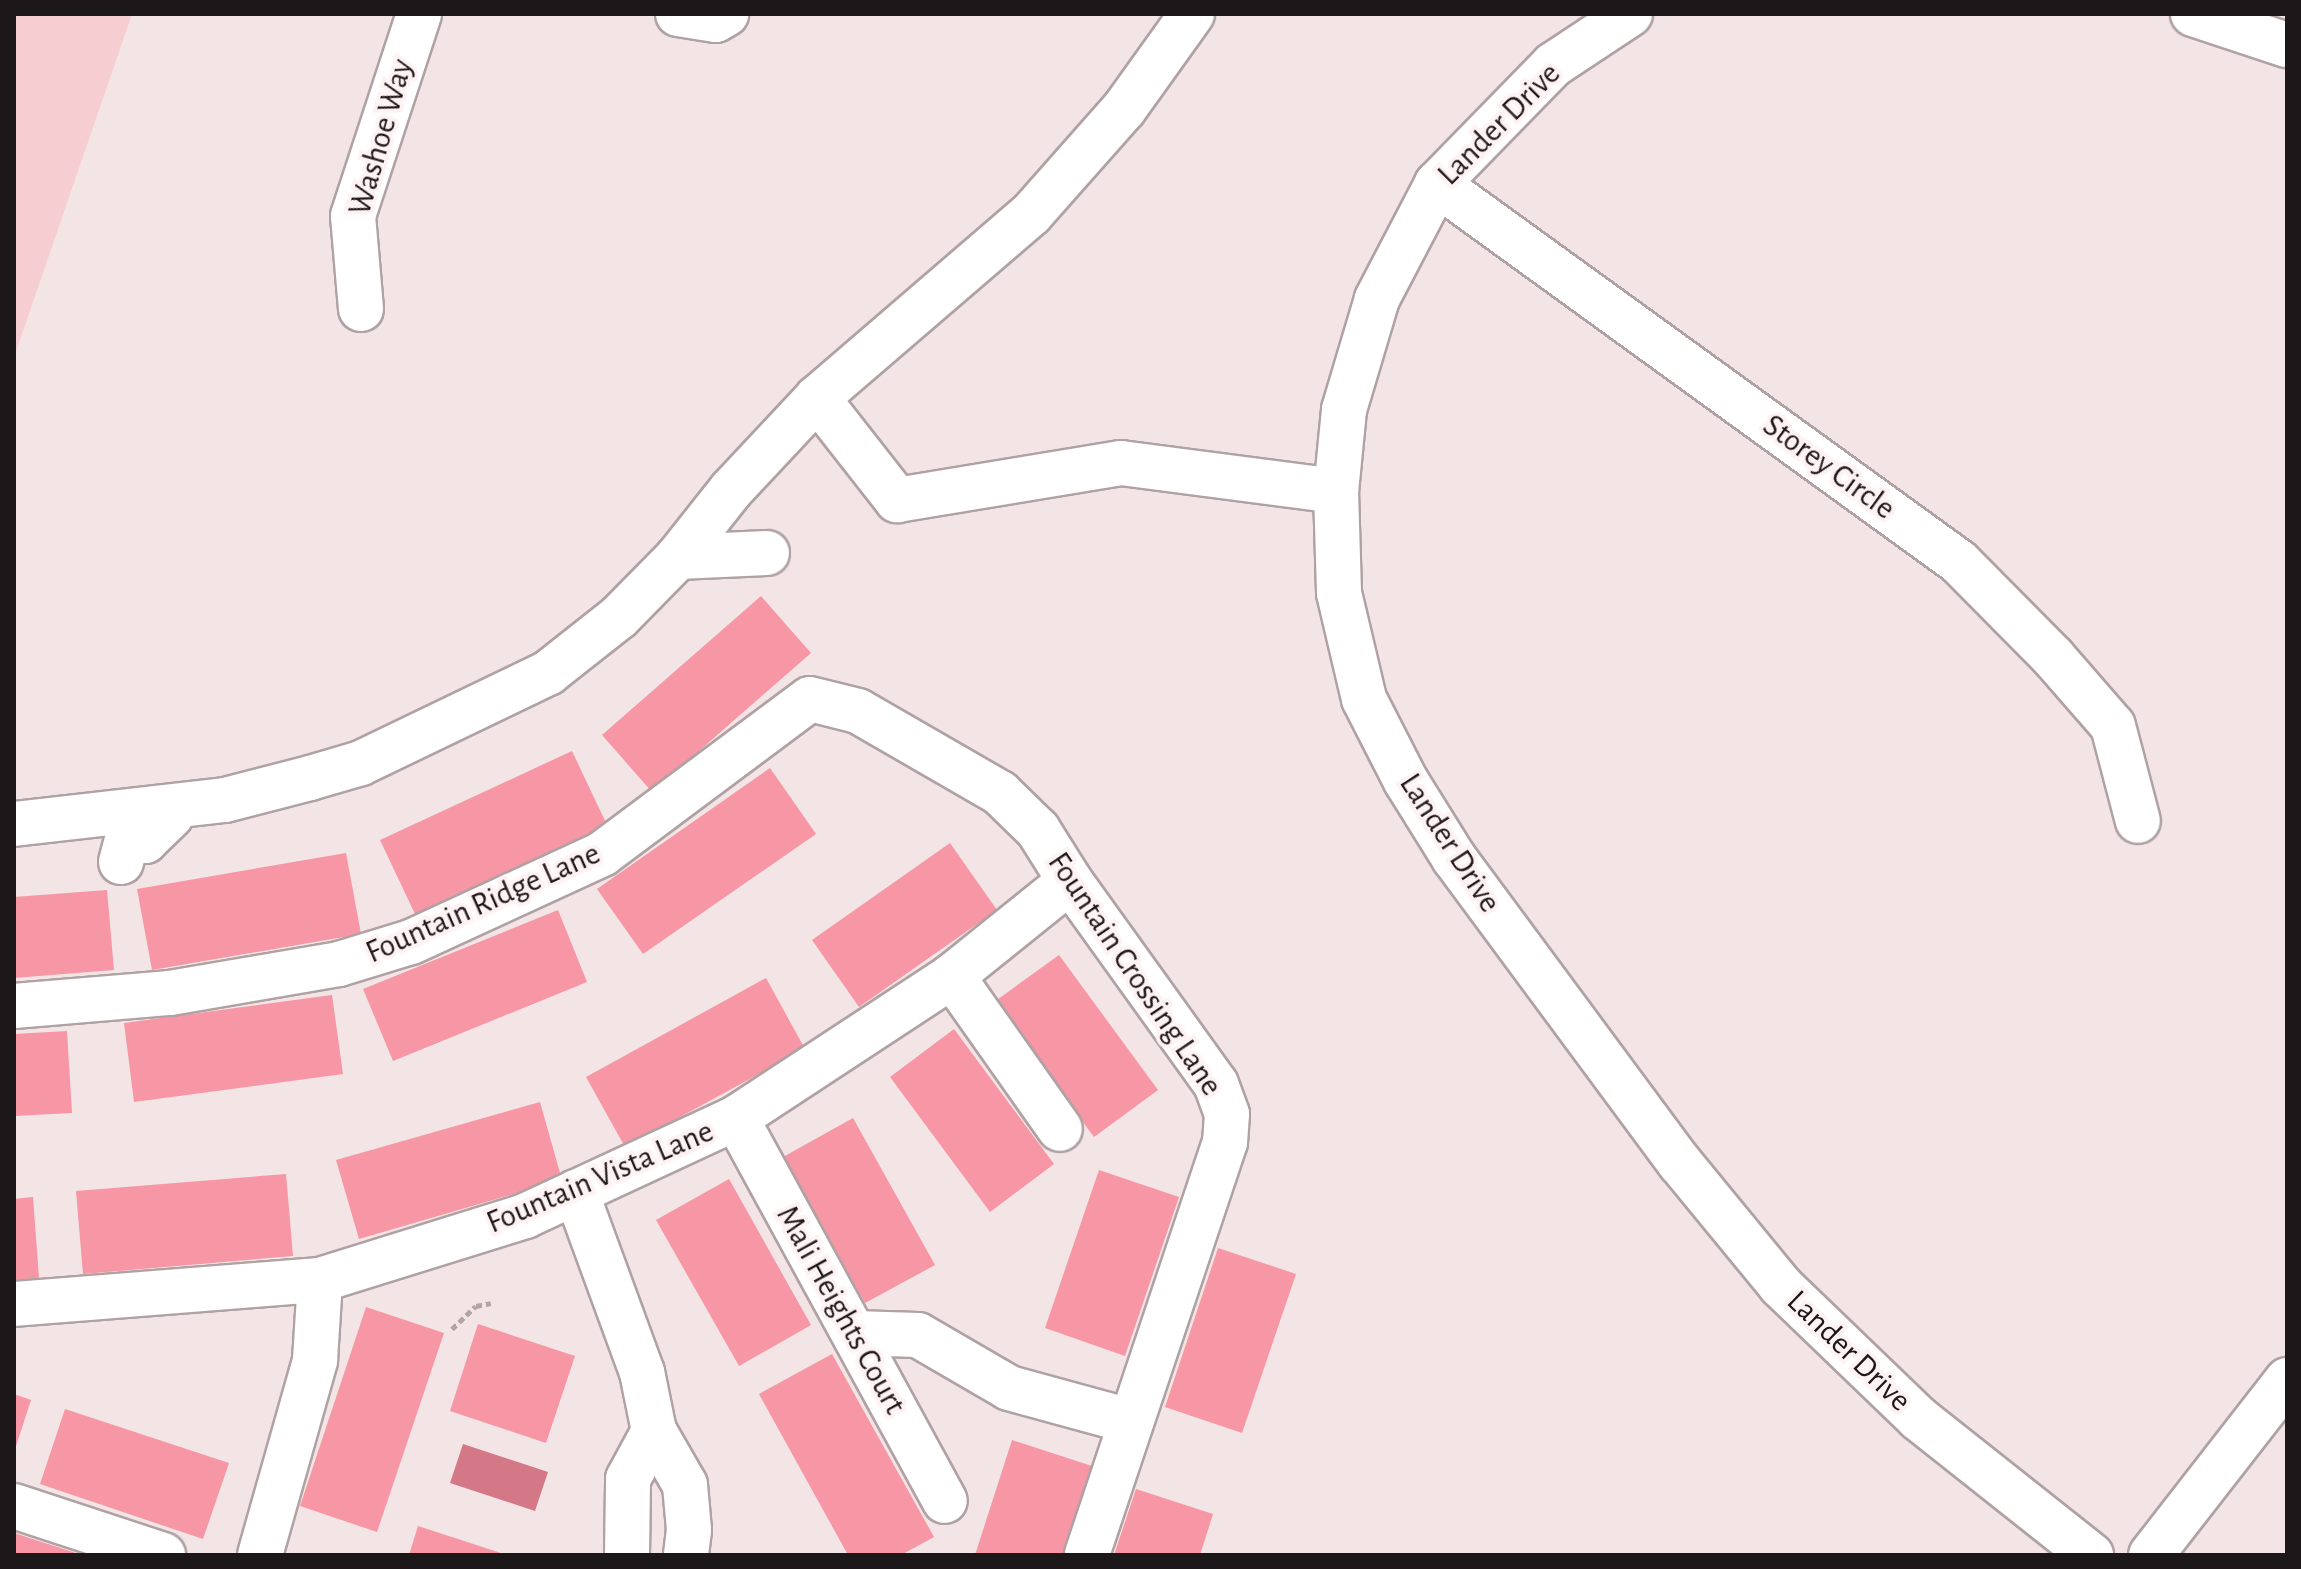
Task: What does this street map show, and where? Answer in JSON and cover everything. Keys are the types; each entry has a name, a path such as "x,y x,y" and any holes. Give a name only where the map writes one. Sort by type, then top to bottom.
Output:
{"street":[{"name":"Washoe Way","path":"361,309 353,216 419,14"},
{"path":"678,14 716,20 726,14"},
{"path":"14,824 125,837 181,806 225,800 361,763 559,682 678,557 731,490 817,398 1031,214 1124,109 1192,14"},
{"name":"Lander Drive","path":"1630,14 1553,65 1437,184 1377,299 1344,410 1336,491 1339,593 1364,699 1406,781 1454,858 1680,1163 1781,1286 1918,1418 2091,1555"},
{"path":"2193,14 2287,45"},
{"name":"Storey Circle","path":"1437,184 1959,562 2053,657 2113,726 2138,821"},
{"path":"817,398 897,500 1121,463 1336,491"},
{"path":"678,557 767,553"},
{"name":"Fountain Crossing Lane","path":"810,699 858,711 1000,793 1038,830 1070,881 1216,1084 1227,1114 1225,1142 1087,1555"},
{"name":"Fountain Ridge Lane","path":"14,1006 170,993 339,964 411,942 602,854 810,699"},
{"name":"Fountain Vista Lane","path":"14,1304 320,1280 525,1216 736,1118 952,976 1070,881"},
{"path":"952,976 1060,1129"},
{"name":"Mali Heights Court","path":"736,1118 945,1501"},
{"path":"576,1192 642,1372 654,1431 685,1485 689,1530 686,1555"},
{"path":"260,1555 315,1360 320,1280"},
{"path":"854,1333 918,1335 1009,1388 1130,1421"},
{"path":"2151,1555 2287,1380"},
{"path":"627,1555 628,1479 654,1431"},
{"path":"14,1506 163,1555"}],"path":[{"path":"452,1329 476,1306 491,1303"}],"shaded area":[{"path":"14,14 132,14 14,357"},
{"path":"463,1444 548,1472 535,1511 450,1483"}],"building":[{"path":"761,596 811,653 652,792 602,735"},
{"path":"572,751 607,825 415,914 380,840"},
{"path":"770,768 816,834 643,954 597,889"},
{"path":"950,843 997,910 859,1007 812,940"},
{"path":"346,853 361,934 152,970 137,889"},
{"path":"107,890 114,970 14,978 14,897"},
{"path":"558,910 587,982 393,1061 363,989"},
{"path":"1059,955 1158,1090 1094,1137 994,1002"},
{"path":"766,978 805,1049 625,1147 586,1077"},
{"path":"332,995 343,1074 134,1102 124,1023"},
{"path":"954,1029 1054,1164 990,1212 890,1077"},
{"path":"67,1031 72,1113 14,1116 14,1034"},
{"path":"540,1102 562,1180 359,1239 336,1160"},
{"path":"853,1118 935,1265 865,1303 783,1157"},
{"path":"1099,1170 1179,1197 1125,1356 1045,1328"},
{"path":"286,1174 293,1256 83,1274 76,1191"},
{"path":"729,1179 811,1325 739,1366 656,1220"},
{"path":"33,1197 39,1278 14,1280 14,1199"},
{"path":"1218,1248 1296,1274 1242,1433 1165,1407"},
{"path":"366,1307 444,1333 377,1532 300,1506"},
{"path":"478,1324 575,1356 546,1443 450,1411"},
{"path":"832,1354 934,1537 901,1555 848,1555 759,1394"},
{"path":"14,1394 31,1400 15,1449 14,1448"},
{"path":"65,1409 229,1463 203,1539 40,1484"},
{"path":"1012,1440 1092,1466 1063,1555 975,1555"},
{"path":"1136,1489 1213,1514 1200,1555 1114,1555"},
{"path":"418,1526 504,1554 504,1555 409,1555"},
{"path":"14,1533 79,1554 79,1555 14,1555"}]}
